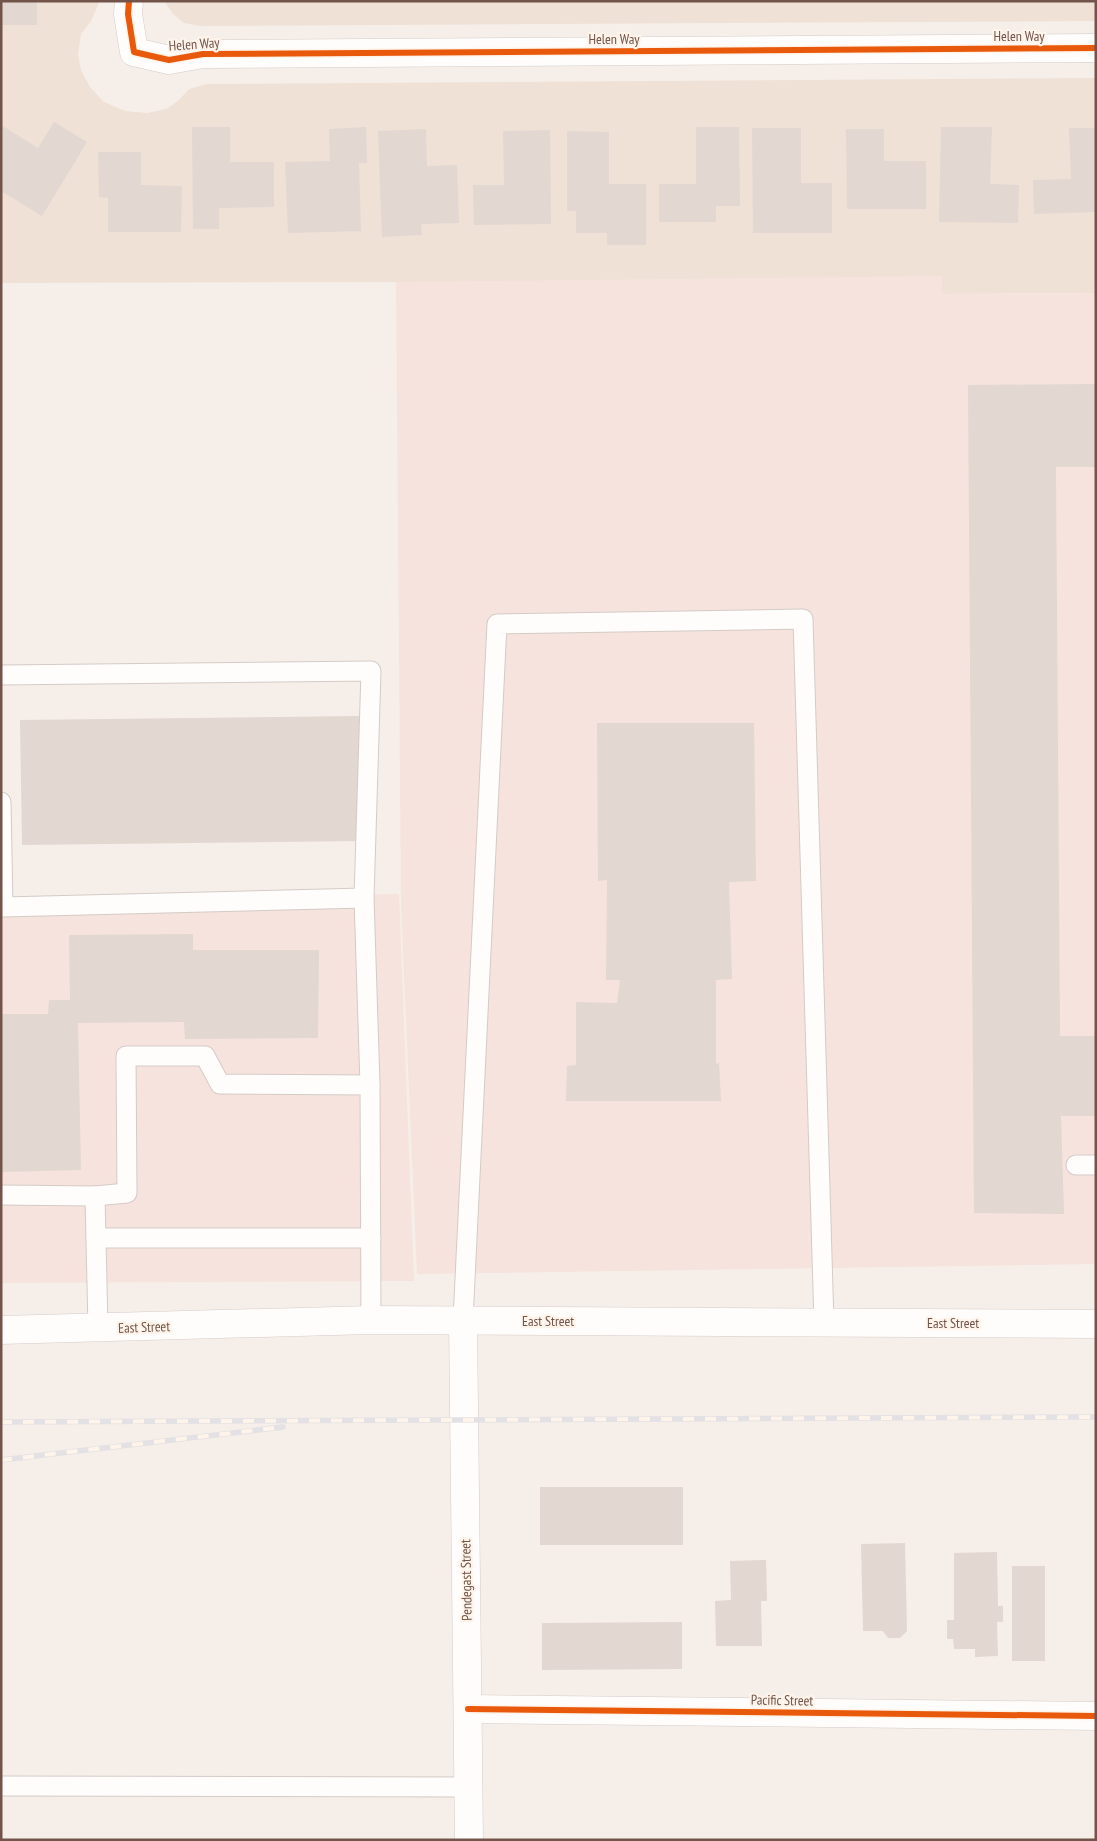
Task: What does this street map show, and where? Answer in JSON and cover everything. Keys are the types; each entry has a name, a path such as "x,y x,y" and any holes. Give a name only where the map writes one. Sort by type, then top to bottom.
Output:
{"street":[{"name":"Helen Way","path":"129,1 128,14 134,52 169,60 213,54 1096,48"},
{"name":"East Street","path":"1,1330 371,1320 1096,1324"},
{"name":"Pendegast Street","path":"463,1320 469,1840"},
{"name":"Pacific Street","path":"468,1709 1096,1716"}],"lane":[{"path":"463,1320 497,624 803,619 824,1323"},
{"path":"1,675 371,671 364,898 370,1084 371,1320"},
{"path":"1,802 2,910 364,898"},
{"path":"1,1195 95,1196 127,1192 126,1056 205,1056 220,1084 370,1084"},
{"path":"1076,1165 1096,1164"},
{"path":"95,1196 98,1328"},
{"path":"96,1238 371,1238"},
{"path":"1,1786 469,1787"}],"shaded area":[{"path":"1,1 100,1 91,21 81,34 78,55 81,70 90,87 104,102 125,111 147,113 166,109 178,101 189,89 207,84 1096,78 1096,293 941,294 396,282 1,283"},
{"path":"164,1 1096,1 1096,21 201,26 184,23 173,14"},
{"path":"942,276 942,294 1096,293 1096,1264 417,1274 401,905 396,282"},
{"path":"399,894 414,1281 1,1283 1,901"}],"building":[{"path":"1,1 37,1 37,25 1,25"},
{"path":"54,122 87,142 42,216 1,191 1,125 38,148"},
{"path":"192,127 230,127 230,162 274,162 274,207 219,208 219,229 193,229"},
{"path":"366,127 367,163 359,163 361,231 288,233 285,162 330,161 329,129"},
{"path":"696,127 739,127 740,206 716,206 716,222 659,222 659,184 696,184"},
{"path":"941,127 992,127 990,184 1019,185 1018,223 939,222"},
{"path":"752,128 801,128 801,183 832,183 832,233 753,233"},
{"path":"1069,128 1096,128 1096,212 1034,214 1033,180 1071,179"},
{"path":"426,129 427,166 457,165 459,223 421,224 422,235 382,237 378,131"},
{"path":"846,129 884,129 884,161 926,161 926,209 847,209"},
{"path":"550,130 551,224 474,225 473,185 504,185 503,131"},
{"path":"567,131 609,132 609,184 646,184 646,245 607,245 607,233 576,233 576,211 567,211"},
{"path":"98,152 141,152 141,185 182,186 181,232 108,232 108,198 99,197"},
{"path":"1096,384 1096,467 1056,467 1060,1036 1096,1036 1096,1116 1061,1116 1064,1214 974,1213 968,385"},
{"path":"362,716 362,841 22,845 20,720"},
{"path":"597,723 754,723 756,881 729,882 732,979 716,980 716,1064 719,1063 721,1101 566,1101 567,1066 576,1065 576,1002 617,1003 620,980 606,980 607,880 598,881"},
{"path":"193,934 193,950 319,950 318,1038 185,1039 184,1022 78,1023 81,1170 1,1172 1,1014 48,1014 49,1000 70,1000 69,935"},
{"path":"540,1487 683,1487 683,1545 540,1545"},
{"path":"905,1543 907,1631 900,1638 888,1638 883,1631 863,1631 861,1544"},
{"path":"997,1552 998,1606 1003,1606 1003,1622 997,1622 998,1656 975,1657 975,1649 954,1649 953,1639 947,1639 947,1620 954,1620 954,1553"},
{"path":"766,1560 767,1601 761,1601 762,1646 716,1646 715,1601 731,1600 730,1561"},
{"path":"1012,1566 1045,1566 1045,1661 1012,1661"},
{"path":"682,1622 682,1669 542,1670 542,1623"}],"railway":[{"path":"1,1422 1096,1417"},
{"path":"1,1460 283,1427"}],"cycle path":[{"path":"129,1 128,14 134,52 169,60 203,54 1096,48"},
{"path":"468,1709 1096,1716"}]}
